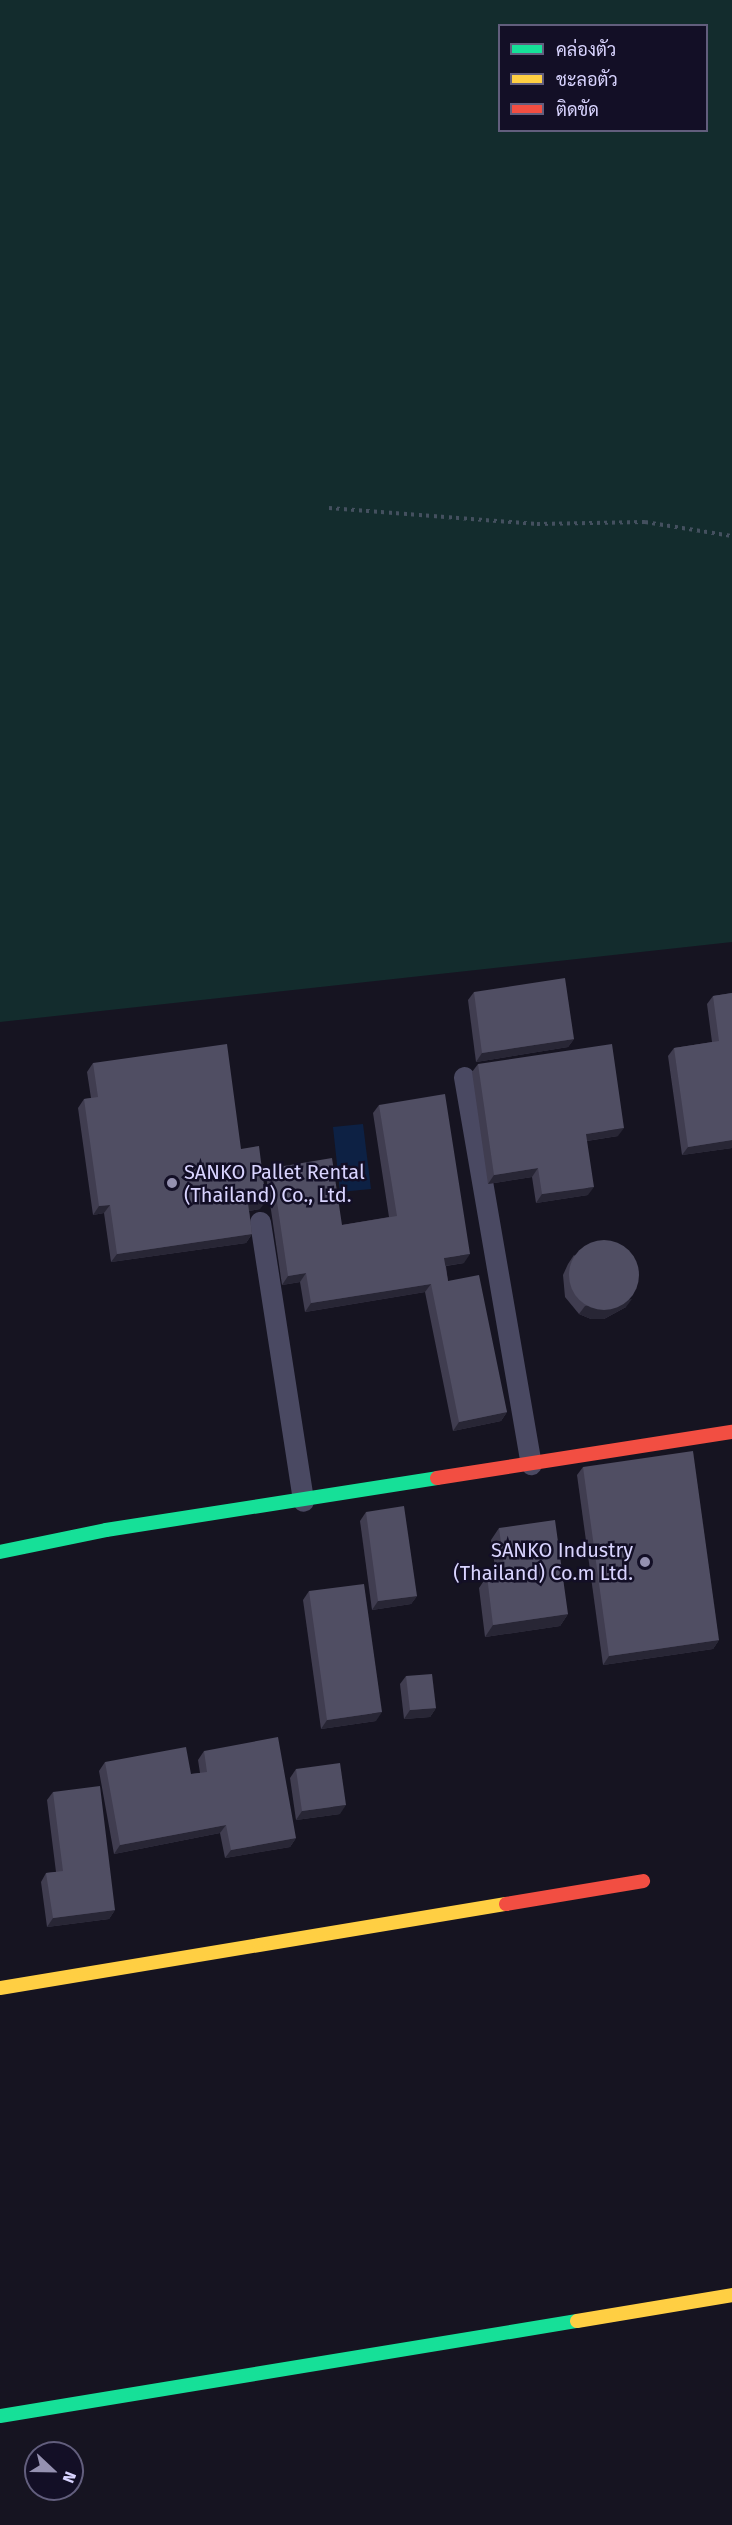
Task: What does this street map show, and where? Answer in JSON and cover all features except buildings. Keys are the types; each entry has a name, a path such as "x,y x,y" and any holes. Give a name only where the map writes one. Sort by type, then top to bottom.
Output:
{"street":[{"path":"0,1552 106,1530 303,1501 732,1432"},
{"path":"0,1988 643,1881"},
{"path":"0,2416 732,2295"}],"lane":[{"path":"464,1077 531,1464"},
{"path":"260,1222 303,1501"}],"path":[{"path":"329,508 537,524 645,522 732,536"}],"green space":[{"path":"0,0 732,0 732,942 0,1022"}],"water":[{"path":"363,1124 371,1189 340,1192 333,1127"}],"traffic: fast":[{"path":"0,1552 106,1530 437,1478"},
{"path":"0,2416 577,2321"}],"traffic: slow":[{"path":"0,1988 506,1904"},
{"path":"577,2321 732,2295"}],"traffic: jam":[{"path":"437,1478 732,1432"},
{"path":"506,1904 643,1881"}],"place":[{"name":"SANKO Pallet Rental (Thailand) Co., Ltd.","path":"172,1183"},
{"name":"SANKO Industry (Thailand) Co.m Ltd.","path":"645,1562"}]}
